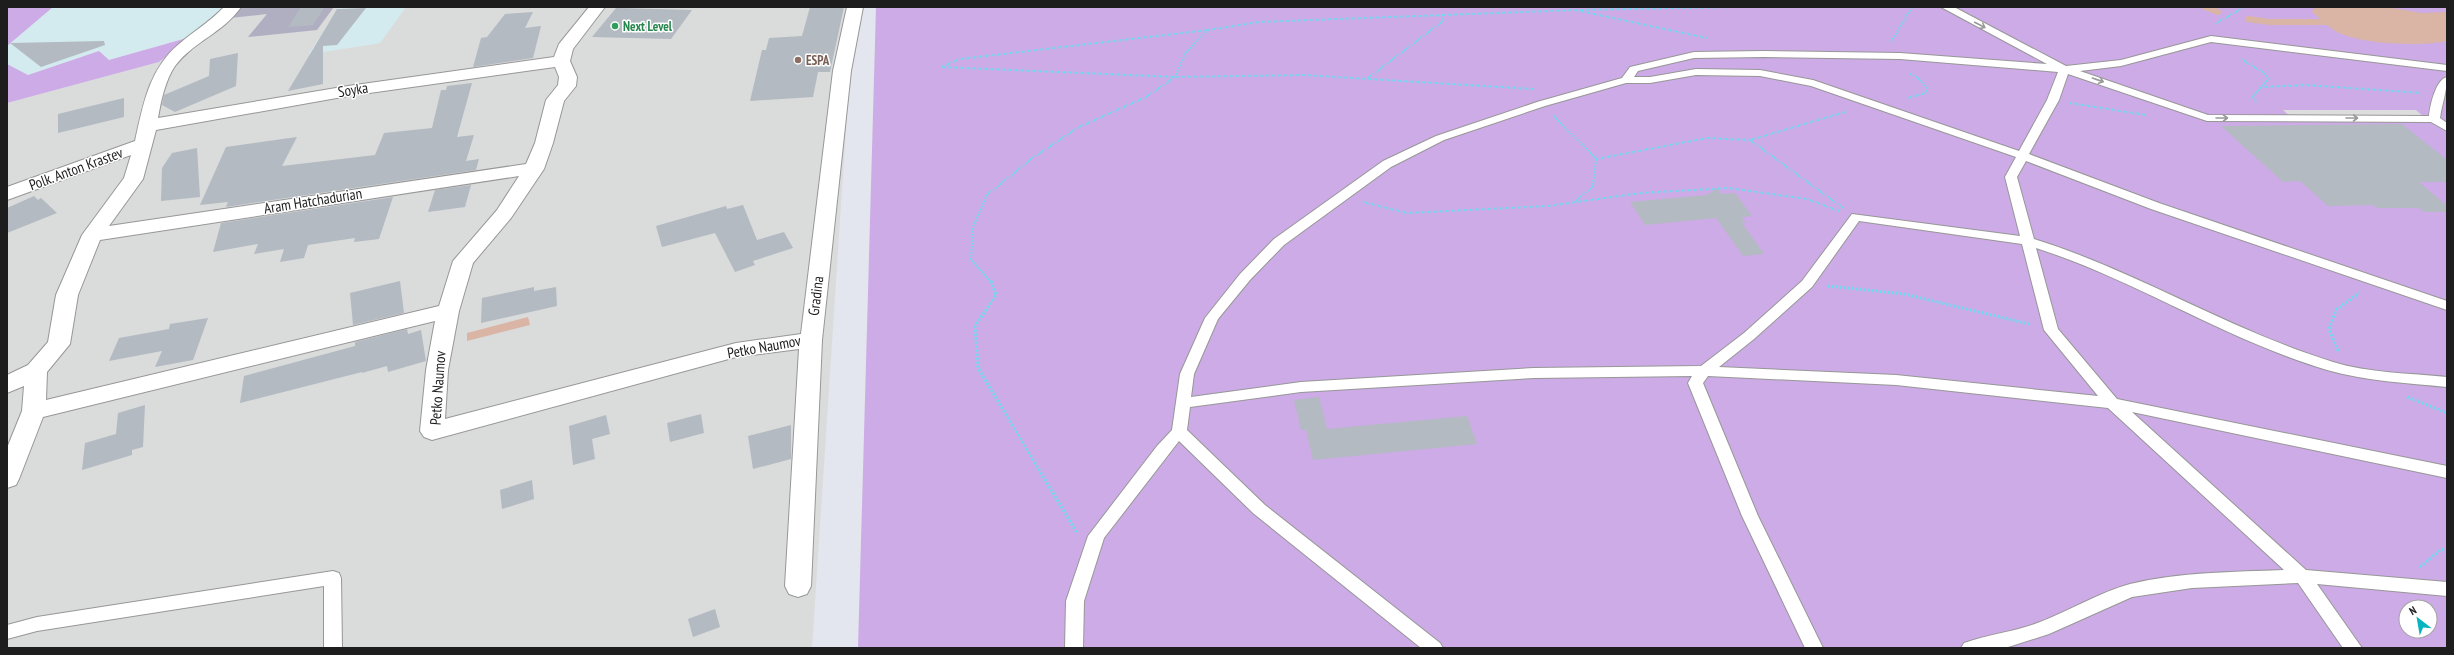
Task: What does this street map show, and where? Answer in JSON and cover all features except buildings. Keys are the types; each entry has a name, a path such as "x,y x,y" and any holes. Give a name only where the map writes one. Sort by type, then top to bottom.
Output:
{"street":[{"path":"7,385 36,370 59,344 67,295 92,235 133,179 154,94 167,65 185,47 217,24 233,7"},
{"path":"561,62 566,48 597,7"},
{"name":"Gradina","path":"798,586 811,340 842,71 855,7"},
{"name":"Soyka","path":"145,135 348,91 561,62"},
{"name":"Petko Naumov","path":"561,62 568,77 567,86 555,100 544,143 534,169 504,214 463,261 448,311 437,370 432,431 736,350 811,340"},
{"name":"Polk. Anton Krastev","path":"7,194 145,135"},
{"name":"Aram Hatchadurian","path":"92,235 474,176 534,169"},
{"path":"34,411 448,311"},
{"path":"7,479 34,411 36,370"}],"lane":[{"path":"1946,7 2064,69 2207,118 2434,119 2447,128"},
{"path":"1626,80 1634,70 1694,55 1885,56 2064,69 2121,63 2211,39 2447,68"},
{"path":"2064,69 2053,100 2011,177 2051,330 2112,403 2302,576 2353,648"},
{"path":"1074,648 1075,601 1096,536 1162,450 1180,432 1187,374 1212,318 1245,277 1279,242 1340,196 1387,164 1440,138 1541,104 1626,80 1650,80 1696,72 1760,73 1813,83 2023,156 2155,206 2375,280 2447,306"},
{"path":"2434,119 2436,104 2447,80"},
{"path":"1814,648 1750,516 1695,383 1704,371 1749,336 1807,284 1856,217 2028,241 2086,261 2246,335 2330,366 2360,373 2447,382"},
{"path":"1183,403 1308,386 1534,373 1704,371 1896,380 2112,403 2447,472"},
{"path":"1180,432 1259,509 1434,648"},
{"path":"1970,648 1997,643 2043,629 2130,591 2192,581 2302,576 2428,586 2447,589"},
{"path":"7,632 37,624 333,578 333,648"}],"path":[{"path":"1540,87 1532,89 1304,75 1175,77 941,67 960,59 1208,30 1259,22 1443,14 1735,7"},
{"path":"1596,159 1707,138 1750,140 1876,104 1918,96 1926,93 1927,88 1914,76 1885,56 1912,7"},
{"path":"2244,7 2209,27 2211,39 2264,74 2268,79 2263,87 2252,97 2272,118"},
{"path":"1575,10 1713,39"},
{"path":"1367,78 1443,21 1443,14"},
{"path":"1090,554 978,368 975,326 996,296 990,279 971,259 973,227 987,195 1032,159 1077,128 1146,97 1175,77 1185,54 1208,30"},
{"path":"2263,87 2306,85 2441,94"},
{"path":"2053,100 2152,115"},
{"path":"1541,104 1596,159"},
{"path":"1750,140 1856,217"},
{"path":"1576,201 1593,186 1596,159"},
{"path":"1340,196 1382,208 1407,213 1548,206 1640,193 1728,188 1807,199 1856,217"},
{"path":"2360,373 2338,351 2329,329 2336,310 2375,280"},
{"path":"1807,284 1904,294 2051,330"},
{"path":"2402,395 2447,413"}],"shaded area":[{"path":"7,7 53,7 7,46"},
{"path":"53,7 225,7 194,36 109,60 99,51 28,75 7,64 7,46"},
{"path":"239,7 334,7 317,30 248,37 267,14 230,18"},
{"path":"243,7 339,7 309,54 380,43 406,7 854,7 812,648 7,648 7,103 189,54"},
{"path":"339,7 406,7 380,43 309,54"},
{"path":"876,7 2447,7 2447,648 858,648"},
{"path":"2315,7 2387,7 2421,13 2447,12 2447,41 2408,44 2377,42 2350,37 2332,29 2312,12"},
{"path":"194,36 159,62 7,103 7,64 28,75 99,51 109,60"},
{"path":"2283,110 2416,110 2424,117 2291,117"},
{"path":"528,317 530,325 467,341 467,333"}],"waterway":[{"path":"2205,7 2218,12"},
{"path":"2248,19 2270,22 2333,22"}],"place":[{"name":"Next Level","path":"615,26"},
{"name":"ESPA","path":"798,60"}]}
